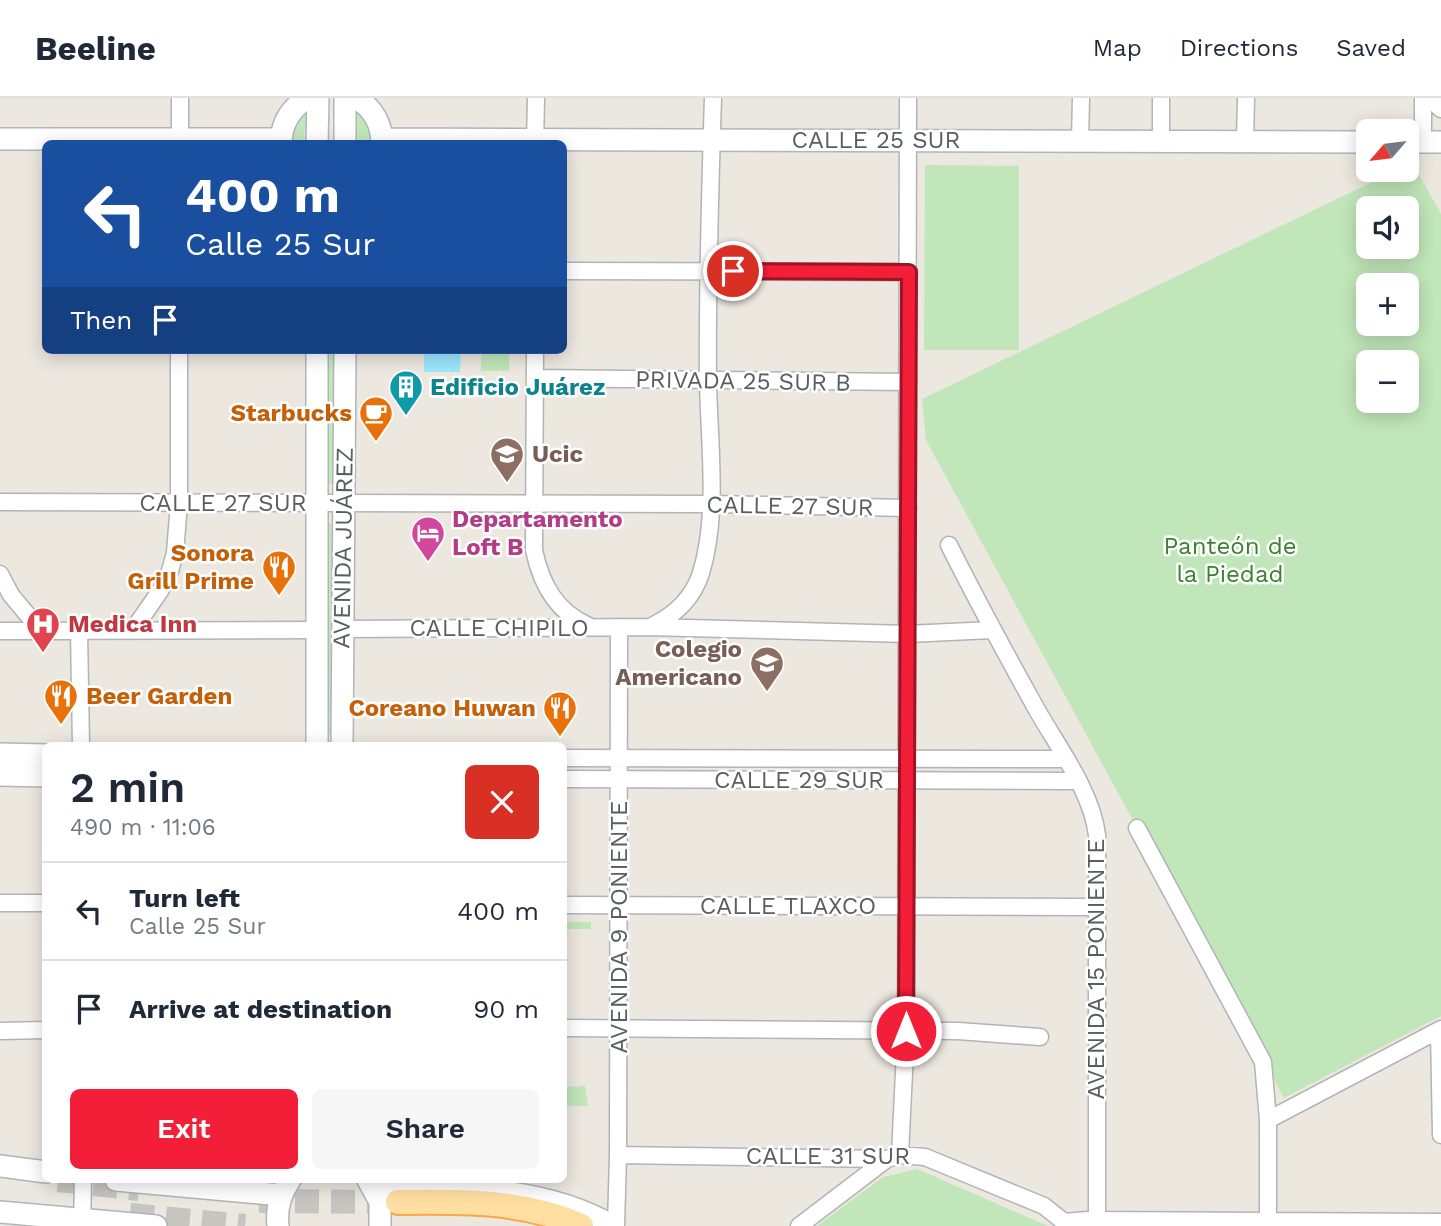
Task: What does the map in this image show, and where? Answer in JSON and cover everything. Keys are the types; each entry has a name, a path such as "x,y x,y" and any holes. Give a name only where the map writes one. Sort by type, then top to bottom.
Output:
{"main road":[{"path":"281,140 283,126 289,113 307,98"},
{"path":"317,98 317,140"},
{"path":"345,98 345,140"},
{"path":"356,98 371,110 379,124 383,140"},
{"path":"0,139 90,140"},
{"name":"CALLE 25 SUR","path":"567,141 1356,142"},
{"name":"AVENIDA JUÁREZ","path":"317,354 317,742"},
{"name":"AVENIDA JUÁREZ","path":"342,742 345,354"},
{"path":"0,754 42,755"},
{"path":"0,775 42,776"},
{"path":"0,1166 42,1171"},
{"path":"189,1183 286,1187 278,1207 278,1226"},
{"path":"370,1183 511,1192 561,1203 614,1226"},
{"path":"370,1183 380,1202 380,1226"},
{"path":"398,1202 478,1202 512,1206 547,1213 581,1226"},
{"path":"0,1212 82,1223 156,1226"}],"street":[{"path":"180,98 180,140"},
{"path":"536,98 536,140"},
{"path":"649,627 678,610 691,595 700,575 708,544 708,271 713,98"},
{"path":"799,1226 894,1157 906,1031 908,98"},
{"path":"1080,141 1081,98"},
{"path":"1161,98 1161,141"},
{"path":"1245,141 1246,98"},
{"path":"1423,98 1424,142"},
{"path":"1429,98 1441,109"},
{"path":"567,271 909,272"},
{"path":"133,629 149,608 170,571 175,553 179,503 179,354"},
{"path":"535,354 534,550 544,582 560,608 573,619 591,628"},
{"name":"PRIVADA 25 SUR B","path":"535,378 908,382"},
{"name":"CALLE 27 SUR","path":"0,502 710,504 908,508"},
{"name":"AVENIDA 15 PONIENTE","path":"948,545 992,630 1077,781 1095,821 1097,1220"},
{"path":"0,574 11,595 41,631"},
{"name":"CALLE CHIPILO","path":"342,629 649,627 907,634 992,630"},
{"name":"AVENIDA 9 PONIENTE","path":"614,1226 618,1155 619,628"},
{"path":"0,631 317,630"},
{"path":"79,631 81,742"},
{"name":"CALLE 29 SUR","path":"567,758 1065,759"},
{"name":"CALLE 29 SUR","path":"567,779 1077,781"},
{"path":"1137,828 1263,1062 1268,1120 1268,1224"},
{"path":"0,903 42,903"},
{"name":"CALLE TLAXCO","path":"567,905 1096,907"},
{"path":"567,1028 958,1031 1040,1037"},
{"path":"0,1031 42,1030"},
{"path":"1268,1120 1440,1030 1441,1135"},
{"name":"CALLE 31 SUR","path":"618,1155 925,1157 1044,1206 1059,1224 1097,1220 1268,1224 1441,1222"},
{"path":"82,1223 83,1183"}],"green space":[{"path":"361,108 371,140 357,140 358,134 350,112"},
{"path":"299,109 312,111 304,133 305,140 291,140 290,134"},
{"path":"925,165 1019,166 1019,350 924,350"},
{"name":"Panteón de la Piedad","path":"1419,175 1441,214 1441,1016 1284,1098 926,440 922,399 1372,182 1419,182"},
{"path":"327,354 336,354 335,483 327,482"},
{"path":"481,354 509,354 509,371 481,371"},
{"path":"327,522 333,525 332,734 326,733"},
{"path":"567,922 591,922 591,929 567,929"},
{"path":"585,1086 588,1106 567,1106 567,1087"},
{"path":"917,1169 1048,1226 817,1226 883,1177"}],"water":[{"path":"424,354 461,354 460,372 424,372"}],"tunnel":[{"path":"85,1183 139,1189"},
{"path":"259,1201 398,1202"},
{"path":"130,1215 245,1226"}],"place":[{"name":"Edificio Juárez","path":"406,417"},
{"name":"Starbucks","path":"376,443"},
{"name":"Ucic","path":"507,484"},
{"name":"Departamento Loft B","path":"428,563"},
{"name":"Sonora Grill Prime","path":"279,597"},
{"name":"Medica Inn","path":"43,654"},
{"name":"Colegio Americano","path":"767,693"},
{"name":"Beer Garden","path":"61,726"},
{"name":"Coreano Huwan","path":"560,738"}],"route":[{"path":"733,271 909,272 906,1031"}]}
